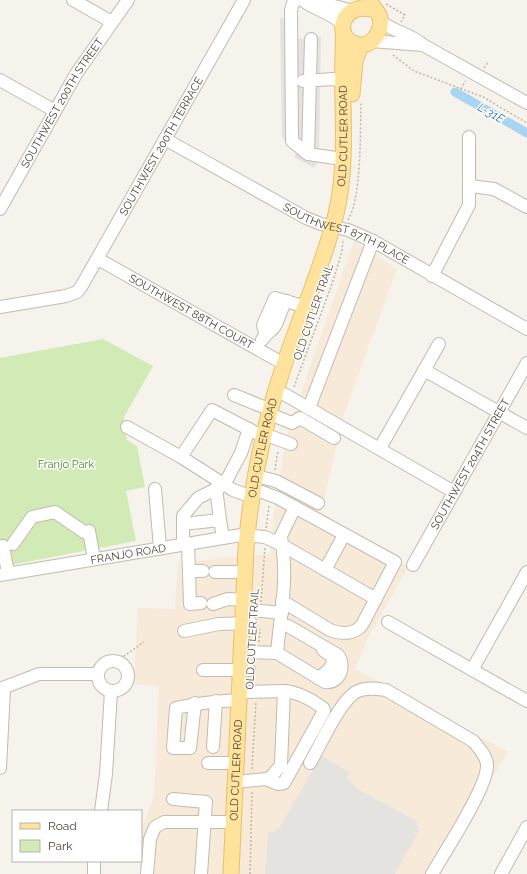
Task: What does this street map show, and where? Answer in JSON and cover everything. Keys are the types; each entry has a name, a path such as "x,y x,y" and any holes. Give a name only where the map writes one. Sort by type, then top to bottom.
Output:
{"main road":[{"path":"350,6 377,8 378,33 366,43 351,42 343,29 344,17 350,6"},
{"name":"OLD CUTLER ROAD","path":"275,413 288,393 323,259 340,228 349,171 352,90 343,29"},
{"name":"OLD CUTLER ROAD","path":"340,228 339,194 342,159 356,58 366,43"},
{"name":"OLD CUTLER ROAD","path":"231,874 244,782 241,762 246,693 245,670 250,652 250,614 256,536 263,484 277,439 275,413 284,364 310,309"},
{"name":"OLD CUTLER ROAD","path":"250,614 245,572 256,536"},
{"name":"OLD CUTLER ROAD","path":"238,822 240,874"}],"street":[{"path":"73,0 112,22"},
{"name":"SOUTHWEST 200TH STREET","path":"2,202 76,74 128,0"},
{"name":"SOUTHWEST 200TH TERRACE","path":"0,307 66,296 77,292 86,282 244,0"},
{"path":"294,0 291,10 292,141 308,154 342,159"},
{"path":"302,0 328,13 343,29"},
{"path":"312,0 350,6"},
{"path":"377,8 395,31 415,38 423,45 527,103"},
{"path":"308,154 311,39"},
{"path":"366,43 423,45"},
{"path":"0,80 55,111"},
{"path":"292,80 334,80 352,90"},
{"path":"432,276 465,215 470,202 469,137"},
{"name":"SOUTHWEST 87TH PLACE","path":"165,139 300,216 316,223 340,228 373,241 527,329"},
{"path":"470,186 494,189 527,207"},
{"path":"309,408 373,241"},
{"name":"SOUTHWEST 88TH COURT","path":"98,259 284,364"},
{"path":"258,348 266,333 263,325 276,298 287,300 310,309"},
{"path":"380,448 439,344"},
{"name":"SOUTHWEST 204TH STREET","path":"413,565 527,363"},
{"path":"424,370 527,428"},
{"path":"288,393 309,408 454,492"},
{"path":"234,395 275,413 292,423 300,418 334,438"},
{"path":"181,457 212,410 249,429 277,439"},
{"path":"317,428 323,416"},
{"path":"127,427 181,457 220,486 238,492 263,484 318,503"},
{"path":"249,429 238,458 220,486 198,498 182,516 189,571 190,604 207,604 228,599 250,614"},
{"path":"184,631 219,624 250,614 281,613 294,607 330,630 343,633 358,629 376,599 395,562 295,507 263,484 238,458"},
{"path":"220,486 220,520 223,538"},
{"path":"155,489 160,548"},
{"path":"276,652 281,613 284,555 281,536 295,507"},
{"path":"4,574 8,545 32,517 55,512 86,531 94,559"},
{"path":"183,524 220,520"},
{"path":"325,570 344,535"},
{"path":"256,536 282,545 376,599"},
{"name":"FRANJO ROAD","path":"4,574 223,538 256,536"},
{"path":"189,571 245,572"},
{"path":"472,670 527,572"},
{"path":"281,613 299,637 329,653 333,660 326,673 318,678"},
{"path":"388,622 527,700"},
{"path":"250,652 276,652 328,683 334,680 342,671 343,663 341,659 332,650 294,629"},
{"path":"112,661 117,661 126,666 129,676 125,686 117,691 111,691 103,687 100,683 98,674 103,665 112,661"},
{"path":"203,670 245,670"},
{"path":"0,768 2,689 39,674 98,674"},
{"path":"310,764 345,701 358,691 372,688 386,690 473,741 481,750 487,764 483,784 432,874"},
{"path":"101,810 106,774 111,691"},
{"path":"244,782 266,779 281,766 284,691"},
{"path":"195,704 216,701 246,693 284,691 291,692 314,702 323,708 324,711 284,783 278,784 266,779"},
{"path":"213,747 216,701"},
{"path":"208,763 241,762"},
{"path":"173,799 206,802 201,874"},
{"path":"147,874 150,839 155,827 164,822 238,822"},
{"path":"501,874 527,827"},
{"path":"94,862 94,874"}],"path":[{"path":"377,8 405,15 398,26"},
{"path":"394,50 393,54 414,71 483,97 527,123"},
{"path":"484,68 488,62"},
{"path":"461,89 466,79"},
{"name":"OLD CUTLER TRAIL","path":"288,393 298,380 333,281 343,246 340,228 352,213 358,178 352,90"},
{"name":"OLD CUTLER TRAIL","path":"250,652 250,614 256,536 263,484 277,439"},
{"path":"117,661 144,642"},
{"name":"OLD CUTLER TRAIL","path":"246,693 244,782 250,874"}],"shaded area":[{"path":"280,17 294,23 295,37 304,39 305,35 321,37 319,151 318,162 314,168 294,157 297,153 282,137"},
{"path":"354,241 397,269 343,417 321,512 408,567 369,636 355,669 508,752 430,874 140,874 140,862 142,862 142,827 154,797 159,686 134,684 138,608 175,609 178,562 270,554 275,504 288,430"},
{"path":"321,756 350,772 347,778 358,789 418,822 416,825 419,826 417,830 419,831 395,874 265,874 268,832 275,831 279,828"}],"green space":[{"name":"Franjo Park","path":"103,339 153,366 124,417 127,440 137,446 145,487 126,491 136,541 0,567 0,358"}],"waterway":[{"name":"L-31E","path":"455,92 527,133"}]}
